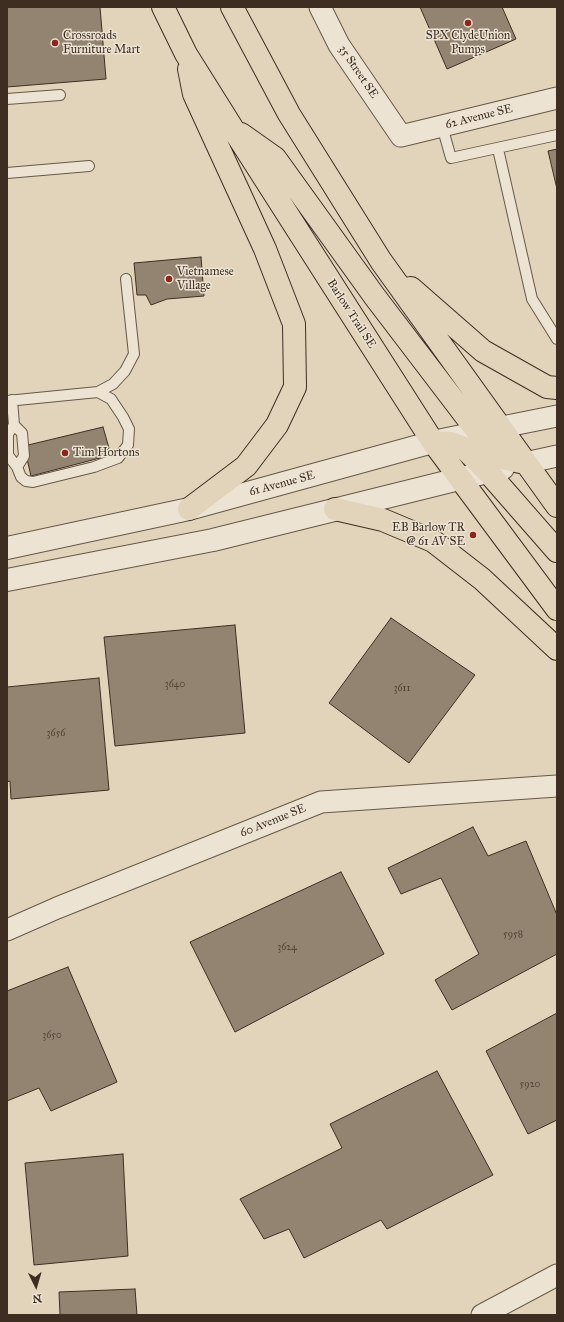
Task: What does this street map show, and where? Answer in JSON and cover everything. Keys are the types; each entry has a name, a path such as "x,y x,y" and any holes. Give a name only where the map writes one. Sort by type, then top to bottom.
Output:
{"main road":[{"name":"Barlow Trail SE","path":"163,7 186,54 232,129 433,442 557,609"},
{"path":"232,7 289,114 381,262 502,427 525,463 557,506"},
{"path":"186,54 194,94 265,249 294,324 295,387 277,425 246,466 189,509"},
{"path":"232,129 275,158 375,297 497,457 525,463"},
{"path":"381,262 483,351 547,387 557,388"},
{"path":"433,442 451,443 464,448 487,471 557,551"},
{"path":"335,509 383,520 433,541 482,579 557,649"}],"street":[{"name":"35 Street SE","path":"320,7 339,45 401,136"},
{"name":"62 Avenue SE","path":"401,136 557,98"},
{"name":"61 Avenue SE","path":"7,548 189,509 433,442 557,416"},
{"path":"7,580 213,540 460,477 557,456"},
{"name":"60 Avenue SE","path":"7,930 57,908 321,802 557,786"},
{"path":"482,1315 557,1275"}],"lane":[{"path":"7,99 60,95"},
{"path":"442,126 451,158 557,135"},
{"path":"498,149 532,299 557,339"},
{"path":"7,173 89,166"},
{"path":"17,467 24,456 22,433 14,425 9,400 98,392 112,384 125,371 134,354 126,279"},
{"path":"14,425 8,434 8,455 17,467 21,477 26,481 34,482 118,458 128,445 129,429 111,399 98,392"}],"building":[{"name":"Crossroads Furniture Mart","path":"7,7 100,7 106,79 7,87"},
{"name":"SPX ClydeUnion Pumps","path":"420,7 502,7 516,39 447,69"},
{"path":"557,149 557,189 548,151"},
{"name":"Vietnamese Village","path":"201,257 204,296 167,299 151,305 146,295 137,295 134,263"},
{"name":"Tim Hortons","path":"103,427 109,448 100,458 31,476 24,446"},
{"path":"391,618 475,675 409,763 329,703"},
{"path":"235,625 245,733 115,746 104,637"},
{"path":"99,678 109,790 11,799 10,781 7,782 7,687"},
{"path":"473,827 488,856 526,841 557,915 557,954 452,1010 435,980 479,954 441,878 401,894 388,868"},
{"path":"341,872 384,954 235,1032 190,942"},
{"path":"68,967 117,1082 51,1111 39,1088 7,1101 7,991"},
{"path":"557,1013 557,1120 528,1134 486,1051"},
{"path":"437,1071 493,1175 387,1229 381,1220 304,1258 289,1229 264,1239 240,1199 342,1148 330,1124"},
{"path":"123,1154 128,1256 34,1265 25,1163"},
{"path":"135,1289 137,1315 60,1315 59,1292"}],"place":[{"name":"SPX ClydeUnion Pumps","path":"468,23"},
{"name":"Crossroads Furniture Mart","path":"55,43"},
{"name":"Vietnamese Village","path":"169,279"},
{"name":"Tim Hortons","path":"65,453"},
{"name":"EB Barlow TR @ 61 AV SE","path":"473,535"}]}
